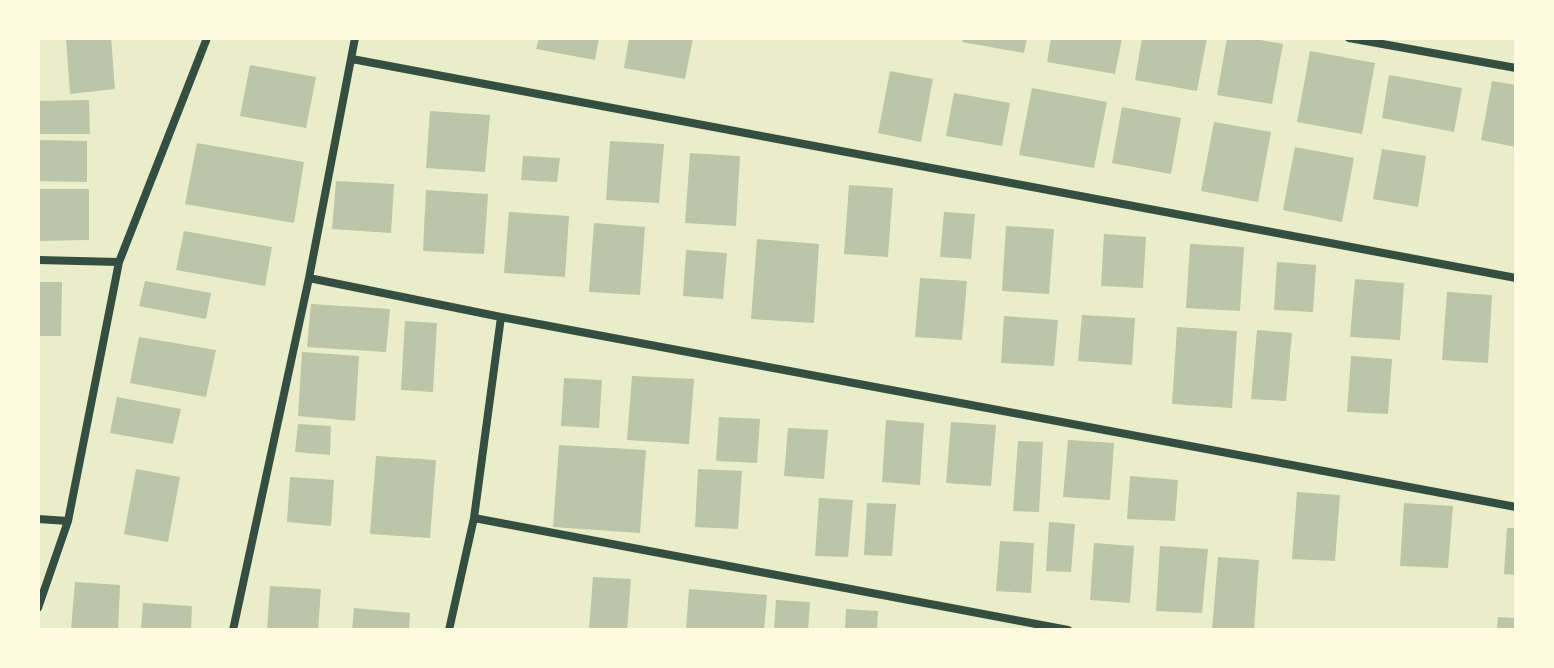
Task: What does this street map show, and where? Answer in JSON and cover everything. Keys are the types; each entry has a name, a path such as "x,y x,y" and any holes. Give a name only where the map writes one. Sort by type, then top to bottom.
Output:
{"street":[{"path":"38,608 68,521 119,262 207,38"},
{"path":"233,630 309,278 355,38"},
{"path":"1349,38 1516,68"},
{"path":"352,59 1516,278"},
{"path":"38,260 119,262"},
{"path":"309,278 501,317 1516,507"},
{"path":"449,630 474,518 501,317"},
{"path":"474,518 1068,630"},
{"path":"38,519 68,521"}],"building":[{"path":"66,38 111,38 115,89 70,94"},
{"path":"539,38 599,38 595,60 536,49"},
{"path":"629,38 693,38 685,79 624,68"},
{"path":"963,38 1027,38 1024,53 962,42"},
{"path":"1051,38 1122,38 1115,74 1047,62"},
{"path":"1142,38 1207,38 1197,91 1135,80"},
{"path":"1227,38 1283,44 1272,104 1217,95"},
{"path":"1310,51 1375,63 1362,134 1297,122"},
{"path":"250,65 316,77 306,128 240,116"},
{"path":"890,71 933,79 921,142 878,133"},
{"path":"1389,75 1462,88 1454,132 1382,118"},
{"path":"1492,81 1516,85 1516,147 1481,140"},
{"path":"1032,88 1107,102 1094,168 1019,155"},
{"path":"954,93 1010,103 1002,146 946,136"},
{"path":"89,100 90,134 38,134 38,101"},
{"path":"1122,107 1181,118 1171,174 1112,163"},
{"path":"430,111 490,115 485,172 426,168"},
{"path":"1214,122 1271,132 1258,202 1201,191"},
{"path":"38,140 87,141 87,182 38,181"},
{"path":"610,141 664,144 659,203 606,200"},
{"path":"197,143 304,162 294,223 185,204"},
{"path":"1295,147 1354,158 1342,222 1283,210"},
{"path":"1382,149 1426,156 1418,207 1373,199"},
{"path":"690,153 740,156 736,226 685,223"},
{"path":"523,156 560,158 557,182 521,180"},
{"path":"336,181 394,184 391,233 332,229"},
{"path":"849,185 893,188 888,257 844,254"},
{"path":"38,189 89,189 89,240 38,241"},
{"path":"426,190 488,194 484,254 423,251"},
{"path":"509,212 569,216 565,277 504,273"},
{"path":"944,212 975,214 971,259 940,257"},
{"path":"594,223 645,227 640,295 589,292"},
{"path":"1006,226 1054,229 1049,294 1002,291"},
{"path":"184,231 272,247 265,286 176,270"},
{"path":"1104,234 1146,237 1143,288 1101,286"},
{"path":"757,239 819,244 814,323 751,319"},
{"path":"1190,244 1244,247 1240,311 1186,308"},
{"path":"686,250 727,253 723,299 683,296"},
{"path":"1277,262 1316,265 1313,312 1274,310"},
{"path":"920,278 967,281 962,340 915,337"},
{"path":"1355,279 1404,283 1400,340 1350,337"},
{"path":"145,281 211,293 206,319 139,306"},
{"path":"38,282 62,282 61,336 38,336"},
{"path":"1447,292 1492,295 1488,363 1442,360"},
{"path":"311,304 390,309 386,352 307,347"},
{"path":"1082,315 1135,318 1132,365 1078,361"},
{"path":"1004,316 1058,320 1054,366 1001,363"},
{"path":"405,321 437,323 433,392 401,390"},
{"path":"1177,327 1237,331 1232,408 1172,404"},
{"path":"1257,330 1292,333 1286,401 1251,399"},
{"path":"139,337 216,350 206,397 130,383"},
{"path":"302,352 359,356 355,421 298,416"},
{"path":"1351,356 1392,359 1388,414 1347,412"},
{"path":"632,376 694,379 689,444 627,440"},
{"path":"564,378 602,380 599,428 561,426"},
{"path":"117,397 181,409 173,444 110,433"},
{"path":"719,417 760,419 757,463 716,461"},
{"path":"886,420 924,423 920,485 882,482"},
{"path":"951,422 996,425 991,486 946,483"},
{"path":"298,424 331,426 330,455 295,452"},
{"path":"788,428 828,430 824,479 784,476"},
{"path":"1068,440 1114,443 1110,500 1063,497"},
{"path":"1018,441 1043,442 1039,512 1013,511"},
{"path":"559,445 646,450 640,533 553,527"},
{"path":"376,456 436,460 430,538 370,534"},
{"path":"136,469 180,477 168,542 124,534"},
{"path":"698,469 742,471 738,529 695,527"},
{"path":"1130,476 1178,480 1175,521 1127,519"},
{"path":"290,477 334,480 331,526 287,522"},
{"path":"1297,492 1340,495 1335,561 1292,559"},
{"path":"819,498 853,500 848,557 815,556"},
{"path":"867,503 896,504 892,556 864,555"},
{"path":"1404,503 1453,506 1448,568 1400,566"},
{"path":"1049,522 1075,524 1071,572 1046,571"},
{"path":"1507,528 1516,528 1516,575 1504,574"},
{"path":"1000,541 1034,543 1031,593 996,591"},
{"path":"1094,543 1134,546 1130,603 1090,600"},
{"path":"1160,546 1208,549 1202,613 1156,611"},
{"path":"1218,557 1259,560 1254,630 1212,630"},
{"path":"593,577 631,579 627,630 589,630"},
{"path":"75,582 120,585 118,630 71,630"},
{"path":"270,586 321,589 318,630 267,630"},
{"path":"689,589 767,595 764,630 686,630"},
{"path":"776,600 810,602 808,630 774,630"},
{"path":"143,603 192,606 191,630 141,630"},
{"path":"354,608 410,613 409,630 352,630"},
{"path":"846,609 878,611 877,630 845,630"},
{"path":"1498,617 1516,618 1516,630 1497,630"}]}
